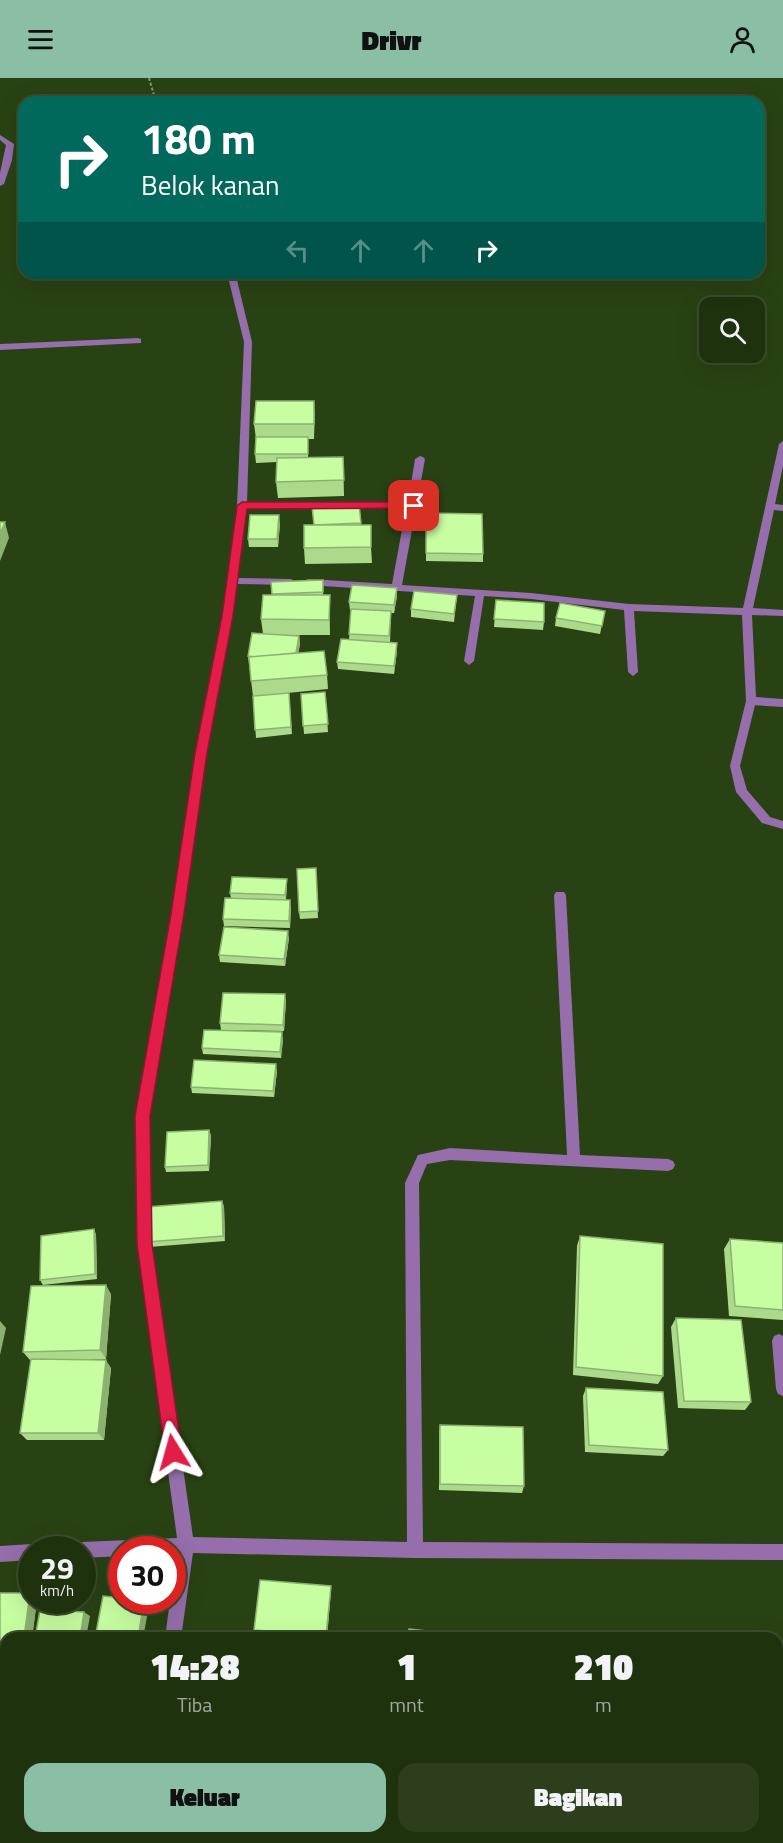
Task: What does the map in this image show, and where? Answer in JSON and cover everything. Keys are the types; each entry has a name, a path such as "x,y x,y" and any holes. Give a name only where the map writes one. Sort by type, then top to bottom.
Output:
{"street":[{"path":"0,137 13,143 0,184"},
{"path":"185,1536 144,1244 142,1116 232,581 242,506 248,342 233,279"},
{"path":"0,347 138,341"},
{"path":"783,444 747,611 751,701 735,766 742,792 766,820 783,825"},
{"path":"398,586 414,506 420,459"},
{"path":"242,506 414,506"},
{"path":"770,507 783,508"},
{"path":"232,581 398,586 629,607 783,613"},
{"path":"469,661 480,593"},
{"path":"629,607 633,672"},
{"path":"751,701 783,702"},
{"path":"560,895 574,1161"},
{"path":"415,1550 412,1183 423,1159 450,1154 668,1165"},
{"path":"779,1341 783,1389"},
{"path":"186,1545 415,1550 783,1552"},
{"path":"0,1554 18,1553"},
{"path":"174,1632 176,1614"}],"path":[{"path":"149,78 154,96"}],"building":[{"path":"256,401 314,401 314,424 254,424"},
{"path":"256,437 308,437 308,454 255,454"},
{"path":"343,457 344,480 276,482 277,458"},
{"path":"359,504 361,523 314,525 312,506"},
{"path":"426,513 482,514 483,554 426,553"},
{"path":"250,515 279,515 277,539 248,539"},
{"path":"0,522 5,522 0,534"},
{"path":"304,525 371,525 371,547 304,548"},
{"path":"323,580 323,592 272,594 271,582"},
{"path":"352,585 397,588 394,605 349,602"},
{"path":"414,591 457,595 454,614 411,609"},
{"path":"263,595 330,595 329,620 261,619"},
{"path":"496,600 544,603 544,622 494,619"},
{"path":"560,603 605,611 602,626 556,618"},
{"path":"351,609 391,611 389,636 349,634"},
{"path":"252,633 299,636 296,653 248,656"},
{"path":"341,639 397,643 394,666 337,662"},
{"path":"324,651 327,675 251,681 249,657"},
{"path":"325,692 328,724 303,726 301,694"},
{"path":"289,693 291,727 255,730 253,696"},
{"path":"316,868 318,911 299,912 297,869"},
{"path":"232,877 287,879 285,895 230,893"},
{"path":"225,898 290,900 289,921 223,919"},
{"path":"224,927 288,931 284,959 219,955"},
{"path":"223,993 285,994 283,1025 220,1023"},
{"path":"204,1030 282,1032 280,1052 202,1048"},
{"path":"194,1060 276,1064 273,1091 191,1087"},
{"path":"209,1130 208,1165 165,1167 167,1132"},
{"path":"222,1201 223,1236 147,1242 147,1207"},
{"path":"94,1229 95,1274 40,1280 41,1236"},
{"path":"580,1236 663,1244 663,1376 576,1367"},
{"path":"730,1239 783,1243 783,1310 735,1306"},
{"path":"106,1285 100,1350 23,1352 31,1286"},
{"path":"676,1318 741,1320 751,1402 684,1401"},
{"path":"31,1359 106,1360 98,1433 20,1433"},
{"path":"586,1388 663,1392 668,1450 589,1445"},
{"path":"440,1425 523,1427 524,1486 440,1484"},
{"path":"260,1580 331,1586 326,1632 254,1630"},
{"path":"0,1593 18,1593 18,1614 27,1614 25,1632 0,1632"},
{"path":"103,1596 108,1597 108,1614 142,1614 139,1632 96,1632"},
{"path":"39,1614 84,1614 81,1632 36,1632"},
{"path":"409,1629 436,1632 409,1632"}],"route":[{"path":"173,1452 144,1244 142,1116 177,914 201,753 228,616 242,506 414,506"}]}
